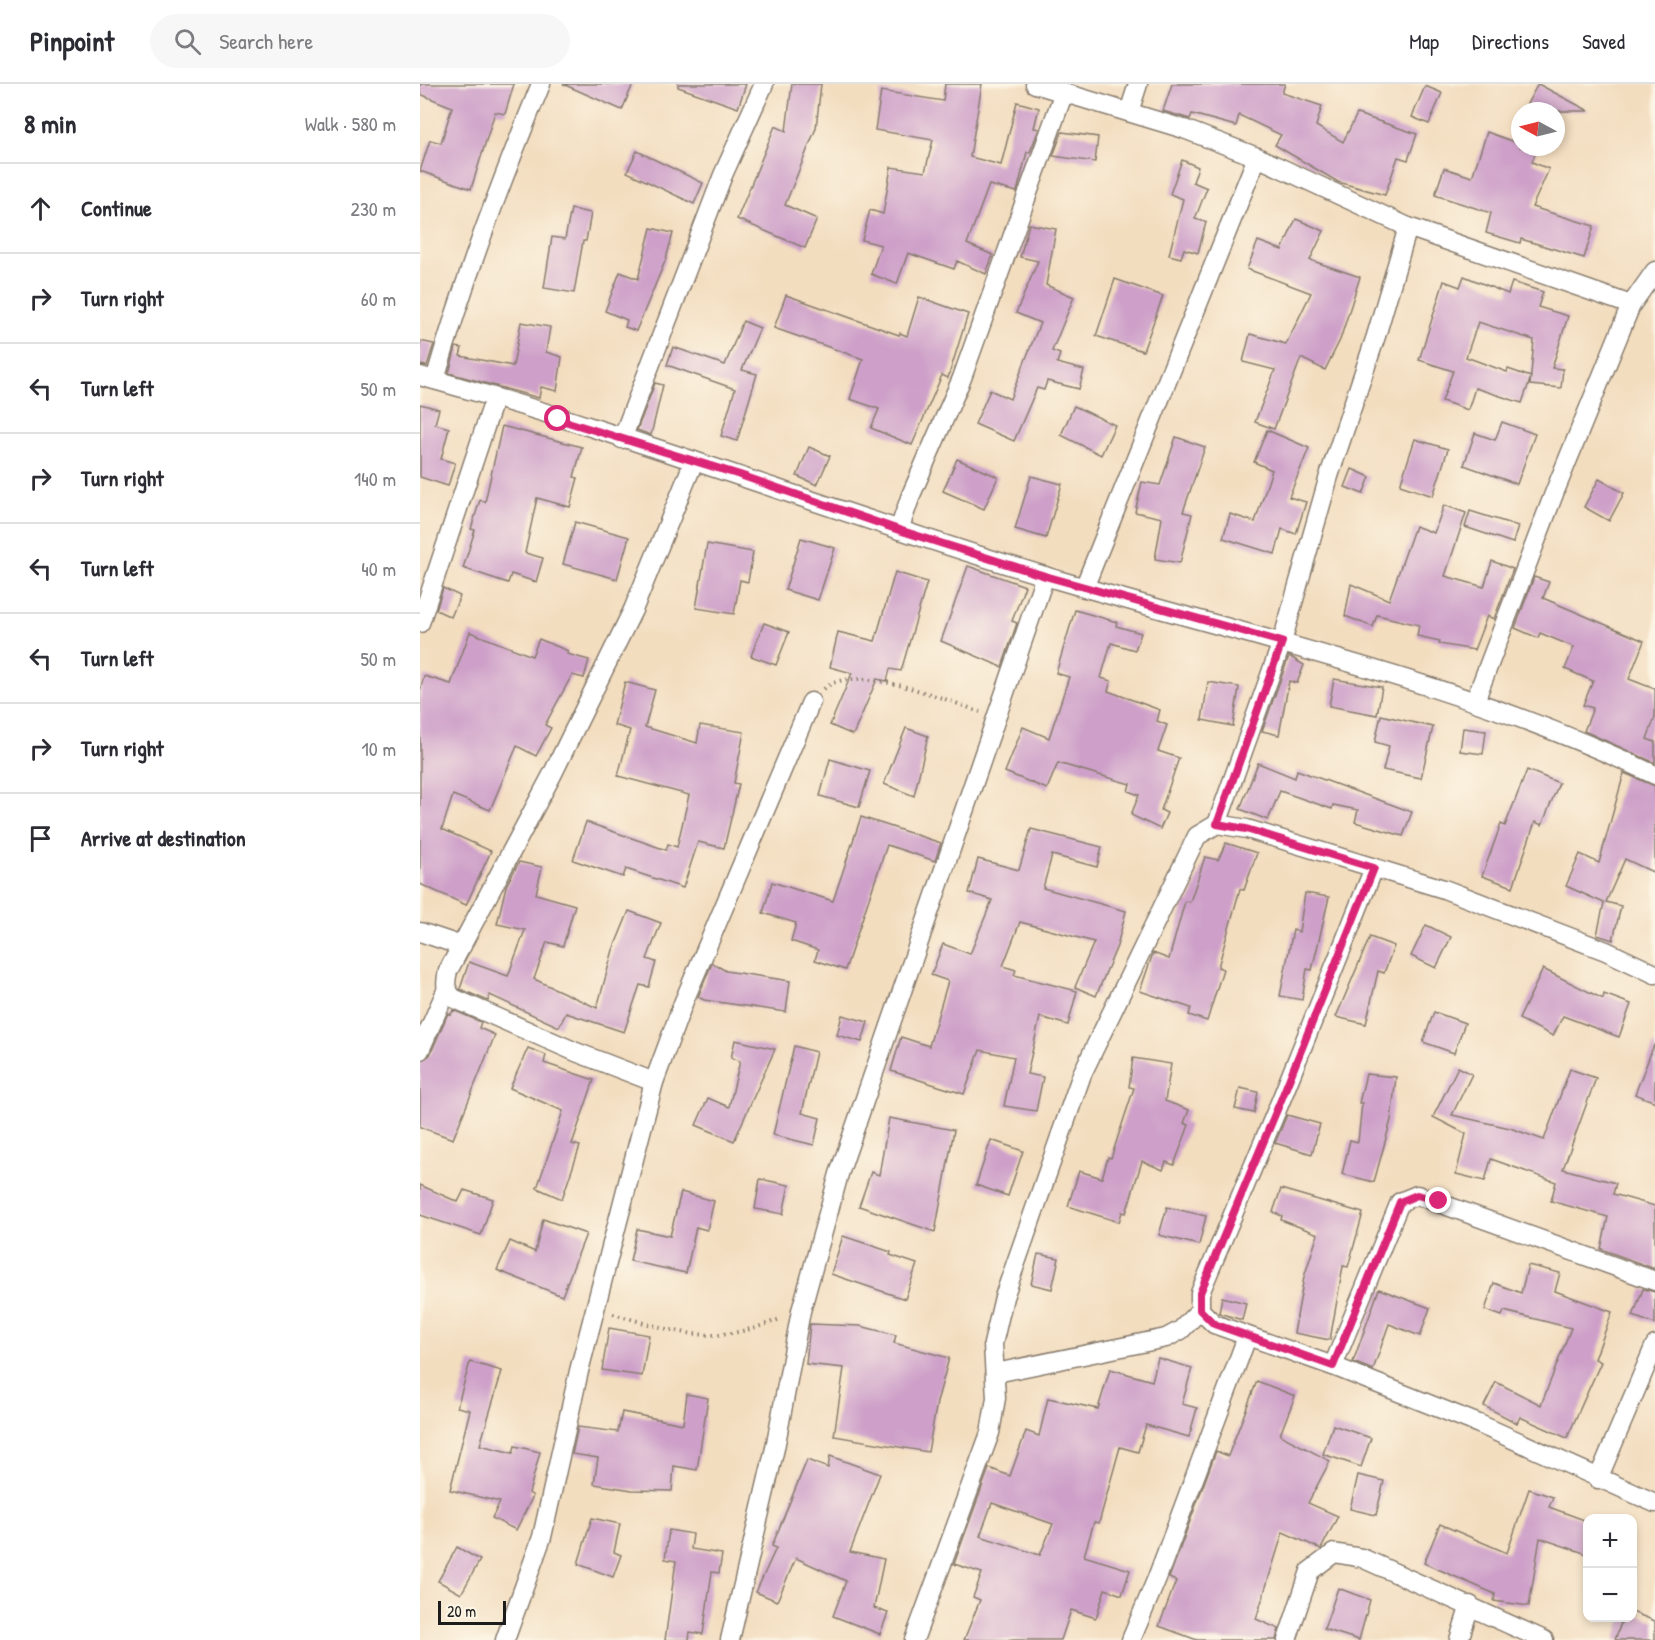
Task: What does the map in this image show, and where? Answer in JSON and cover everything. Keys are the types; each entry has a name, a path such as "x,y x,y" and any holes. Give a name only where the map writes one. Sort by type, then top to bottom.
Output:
{"street":[{"path":"541,84 496,198 453,317 427,378 694,461 899,530 1084,588 1282,642 1475,700 1613,755 1655,775"},
{"path":"622,439 723,175 764,84"},
{"path":"1035,84 1129,112 1257,157 1408,227 1631,305"},
{"path":"1129,112 1138,84"},
{"path":"899,530 911,495 962,378 1064,92"},
{"path":"1084,588 1257,157"},
{"path":"914,1640 990,1433 996,1398 993,1344 997,1321 1082,1074 1197,836 1217,824 1282,642 1329,476 1376,336 1408,227"},
{"path":"1475,700 1551,502 1631,305 1655,271"},
{"path":"420,623 491,409"},
{"path":"420,1050 446,991 448,971 552,775 633,610 694,461"},
{"path":"730,1640 773,1460 801,1311 842,1163 994,717 1045,576"},
{"path":"505,1640 542,1537 596,1310 654,1082 684,1001 811,702"},
{"path":"1217,824 1246,829 1443,889 1606,951 1655,974"},
{"path":"996,1373 1166,1338 1181,1330 1200,1310 1200,1293 1281,1100 1374,868"},
{"path":"420,932 462,946"},
{"path":"446,991 453,998 576,1052 654,1082"},
{"path":"1333,1366 1400,1202 1417,1195 1655,1281"},
{"path":"1200,1310 1214,1324 1333,1366 1479,1424 1655,1503"},
{"path":"1131,1640 1157,1578 1247,1337"},
{"path":"1598,1479 1655,1345"},
{"path":"1287,1640 1310,1571 1334,1553 1362,1558 1544,1640"},
{"path":"1459,1640 1470,1605"}],"path":[{"path":"811,702 830,683 867,679 913,689 994,717"},
{"path":"596,1310 699,1336 733,1334 801,1311"}],"building":[{"path":"420,84 514,84 505,114 495,112 471,189 420,171 430,140 441,143 452,107 420,94"},
{"path":"563,84 633,84 622,110"},
{"path":"678,84 746,84 738,108 678,87"},
{"path":"792,84 821,84 816,128 785,205 817,219 805,248 737,219 775,126 786,131"},
{"path":"945,84 982,84 970,157 1001,165 1017,102 1039,108 1034,128 1039,129 1030,152 1027,152 1017,192 989,185 967,244 993,255 986,274 957,261 954,269 908,253 897,284 871,274 881,245 862,240 870,210 883,214 891,167 925,172 933,140 875,130 881,91 943,101"},
{"path":"1172,84 1285,84 1282,93 1322,106 1316,126 1343,142 1357,114 1417,134 1408,160 1398,157 1385,195 1338,182 1275,145 1281,135 1239,115 1236,126 1192,114 1190,119 1163,111"},
{"path":"1538,84 1589,111 1565,111 1565,102 1528,102"},
{"path":"1425,86 1442,93 1429,124 1412,117"},
{"path":"1062,132 1098,137 1095,162 1053,156"},
{"path":"1487,132 1511,141 1511,156 1534,156 1532,162 1549,169 1532,207 1594,226 1584,258 1521,239 1520,243 1486,233 1491,213 1435,195 1444,168 1472,177"},
{"path":"637,151 703,183 694,204 627,172"},
{"path":"1182,160 1198,167 1193,182 1207,188 1195,219 1206,222 1198,253 1184,249 1181,258 1169,255 1183,199 1170,194"},
{"path":"571,209 591,213 586,241 583,241 574,293 544,288 552,237 565,239"},
{"path":"1296,219 1324,231 1310,260 1360,277 1340,340 1325,370 1301,358 1274,429 1255,422 1275,370 1243,362 1250,334 1286,344 1311,293 1247,269 1258,241 1282,250"},
{"path":"1029,224 1056,229 1046,285 1074,297 1052,351 1060,354 1057,363 1084,370 1079,389 1047,381 1044,390 1037,388 1014,441 975,424 990,390 1010,399 1040,323 1016,313 1038,261 1020,257"},
{"path":"651,228 673,233 666,259 636,331 625,327 627,320 605,311 620,272 638,279"},
{"path":"1464,276 1508,294 1512,282 1543,292 1538,307 1568,316 1552,368 1563,369 1561,388 1530,385 1531,378 1522,403 1475,388 1468,410 1442,401 1453,371 1419,360 1444,281 1460,287","holes":["1478,322 1534,340 1531,377 1508,369 1507,372 1466,357"]},
{"path":"1115,279 1163,296 1143,351 1096,336"},
{"path":"786,295 907,336 919,297 968,314 948,378 942,375 912,445 871,428 879,409 850,399 863,359 774,328"},
{"path":"743,321 760,328 742,370 757,374 737,441 721,436 735,389 667,365 673,347 725,365"},
{"path":"521,322 550,327 546,352 562,357 557,391 541,387 539,398 449,373 456,347 462,348 460,356 513,366"},
{"path":"420,341 434,344 427,366 420,365"},
{"path":"655,383 663,385 651,435 637,430"},
{"path":"420,404 439,409 435,424 449,428 441,459 455,463 448,486 420,477"},
{"path":"1074,406 1115,425 1101,455 1061,435"},
{"path":"1502,422 1535,434 1517,484 1464,465 1475,433 1495,440"},
{"path":"502,426 582,447 574,477 578,478 570,507 537,498 525,553 543,558 536,582 511,574 508,583 463,568 475,530 471,529 480,500 485,502"},
{"path":"1267,430 1309,448 1289,497 1306,502 1296,534 1282,529 1275,554 1223,538 1230,514 1255,522 1272,470 1254,462"},
{"path":"1176,437 1205,447 1183,512 1192,514 1180,563 1155,559 1162,518 1135,512 1142,482 1160,485"},
{"path":"1415,439 1448,449 1433,496 1400,485"},
{"path":"809,447 830,456 817,485 797,476"},
{"path":"957,459 998,477 984,509 943,491"},
{"path":"1352,469 1370,477 1363,494 1345,487"},
{"path":"1031,476 1062,484 1046,538 1015,529"},
{"path":"1599,479 1624,493 1609,521 1584,507"},
{"path":"1444,505 1466,513 1445,576 1484,587 1492,561 1513,569 1494,619 1487,616 1474,650 1439,644 1440,641 1417,636 1419,625 1377,615 1373,627 1345,616 1351,584 1389,600 1415,526 1434,533"},
{"path":"1470,511 1518,526 1513,543 1465,527"},
{"path":"575,522 629,537 617,579 563,564"},
{"path":"801,538 835,548 818,600 785,590"},
{"path":"707,544 753,552 748,582 740,580 734,614 696,608"},
{"path":"968,566 1025,586 1012,621 1017,623 1002,667 941,641"},
{"path":"895,572 927,582 901,671 890,669 887,681 877,679 853,735 830,725 852,673 830,667 838,632 875,641"},
{"path":"1534,577 1549,582 1543,598 1644,641 1629,679 1655,689 1655,717 1647,739 1655,742 1655,763 1584,731 1593,708 1583,705 1593,681 1565,669 1574,647 1540,633 1538,638 1515,628"},
{"path":"443,588 460,596 451,617 436,610"},
{"path":"1075,610 1117,622 1116,626 1141,633 1135,650 1111,643 1101,678 1111,681 1108,691 1160,710 1157,721 1167,725 1158,751 1179,758 1161,810 1167,813 1160,829 1131,815 1139,795 1128,791 1130,784 1058,763 1047,789 1005,772 1023,727 1049,738 1069,677 1056,673"},
{"path":"764,623 789,632 776,665 751,656"},
{"path":"470,632 532,656 539,639 568,651 567,654 589,660 584,678 572,675 545,725 551,728 536,756 517,746 490,810 453,795 442,829 491,851 466,905 420,884 420,691 424,676 451,684"},
{"path":"1289,656 1304,665 1297,683 1289,681 1279,735 1262,731"},
{"path":"1334,679 1382,687 1377,715 1329,706"},
{"path":"625,682 655,690 645,727 697,743 700,725 744,732 734,783 739,784 724,848 698,842 683,888 626,869 623,877 573,860 586,822 666,850 668,844 677,847 689,795 618,776 630,730 614,725"},
{"path":"1208,682 1239,687 1233,726 1202,720"},
{"path":"1381,715 1433,727 1421,778 1383,770 1389,746 1375,742"},
{"path":"906,728 928,736 914,796 884,784"},
{"path":"1463,728 1486,731 1483,754 1460,751"},
{"path":"830,759 870,771 859,807 820,796"},
{"path":"1258,763 1295,778 1297,770 1412,812 1403,836 1355,822 1358,810 1333,805 1332,809 1280,791 1268,820 1240,809"},
{"path":"1527,770 1559,783 1542,825 1535,822 1513,887 1482,876 1501,824 1505,826"},
{"path":"1624,773 1655,786 1655,873 1625,859 1606,902 1621,906 1613,940 1597,935 1604,903 1566,886 1580,854 1599,863"},
{"path":"861,817 941,843 935,861 887,845 845,970 815,960 818,950 791,941 796,923 763,913 772,882 833,901"},
{"path":"1031,829 1102,847 1097,867 1052,855 1043,888 1126,911 1117,946 1096,996 1075,987 1094,942 1020,922 1003,966 1016,970 1014,975 1077,991 1068,1025 1040,1017 1027,1074 1043,1077 1036,1111 1004,1106 1014,1057 980,1050 964,1094 891,1071 901,1037 929,1046 948,981 931,975 943,944 970,954 992,900 969,893 978,859 1019,870"},
{"path":"1226,843 1257,853 1244,890 1240,889 1218,967 1223,969 1207,1021 1189,1015 1191,1008 1140,991 1153,953 1169,959 1185,901 1190,902 1205,857 1218,860"},
{"path":"519,862 542,867 536,894 575,905 563,946 547,942 534,979 597,1008 613,950 629,911 661,923 647,959 656,962 649,987 640,985 624,1032 566,1013 559,1027 490,995 488,1001 460,989 469,962 508,976 525,930 497,924 506,886"},
{"path":"1305,893 1329,897 1312,970 1307,969 1302,1000 1280,996 1293,930 1299,932"},
{"path":"1426,925 1451,937 1436,968 1411,956"},
{"path":"1370,937 1394,946 1384,973 1378,971 1366,1024 1336,1017"},
{"path":"712,963 726,971 790,981 786,1012 704,1000 698,997"},
{"path":"1543,969 1603,999 1604,994 1631,1004 1619,1037 1563,1016 1553,1036 1519,1019"},
{"path":"453,1010 481,1022 479,1028 495,1035 453,1139 420,1127 420,1061 430,1055 448,1013 451,1015"},
{"path":"1434,1012 1465,1023 1454,1053 1423,1042"},
{"path":"842,1015 868,1022 862,1042 837,1035"},
{"path":"735,1040 775,1049 734,1141 696,1125 708,1098 729,1107 740,1061 731,1058"},
{"path":"1655,1045 1655,1102 1635,1094"},
{"path":"794,1046 816,1052 802,1113 820,1118 814,1145 773,1135"},
{"path":"528,1048 546,1055 544,1063 594,1080 572,1144 580,1146 562,1199 537,1188 563,1111 510,1088"},
{"path":"1133,1058 1171,1064 1165,1101 1189,1110 1184,1123 1189,1125 1174,1165 1166,1162 1163,1170 1142,1161 1126,1213 1122,1212 1119,1222 1068,1206 1079,1171 1102,1178 1108,1157 1111,1158 1134,1088 1129,1087"},
{"path":"1458,1067 1472,1074 1452,1115 1510,1128 1544,1140 1570,1069 1596,1078 1563,1169 1616,1183 1613,1194 1655,1206 1655,1269 1601,1249 1608,1217 1551,1201 1556,1182 1491,1159 1485,1181 1456,1174 1466,1134 1433,1117"},
{"path":"1366,1074 1396,1077 1391,1120 1374,1182 1342,1174 1350,1140 1358,1142 1362,1103 1359,1103"},
{"path":"1240,1088 1258,1092 1254,1113 1235,1109"},
{"path":"1287,1115 1320,1124 1312,1154 1275,1143"},
{"path":"889,1118 954,1130 935,1232 859,1206 871,1172 879,1175"},
{"path":"991,1140 1023,1151 1008,1196 976,1185"},
{"path":"760,1179 789,1185 783,1214 755,1209"},
{"path":"420,1185 458,1202 464,1190 493,1199 481,1235 420,1215"},
{"path":"1281,1189 1363,1213 1348,1267 1343,1266 1330,1340 1294,1333 1304,1277 1318,1234 1281,1220 1282,1216 1273,1212"},
{"path":"681,1192 714,1201 707,1230 696,1227 686,1273 630,1261 637,1229 670,1236"},
{"path":"1167,1207 1206,1216 1199,1245 1159,1235"},
{"path":"543,1219 586,1234 562,1296 497,1270 510,1241 535,1252"},
{"path":"843,1236 891,1252 890,1255 917,1264 905,1299 831,1274"},
{"path":"1038,1254 1059,1258 1052,1289 1031,1284"},
{"path":"1528,1265 1560,1273 1555,1291 1612,1312 1595,1359 1601,1362 1567,1438 1520,1417 1517,1423 1484,1406 1496,1382 1541,1405 1571,1328 1504,1311 1502,1316 1485,1310 1494,1283 1521,1293"},
{"path":"1379,1289 1430,1308 1420,1336 1389,1324 1373,1370 1353,1362"},
{"path":"1643,1289 1655,1292 1655,1324 1633,1316"},
{"path":"1222,1297 1246,1303 1242,1320 1219,1313"},
{"path":"810,1324 860,1326 896,1335 894,1343 949,1358 937,1402 928,1452 834,1436 844,1368 806,1364"},
{"path":"609,1328 649,1335 642,1376 602,1370"},
{"path":"1158,1358 1192,1368 1182,1404 1197,1408 1189,1437 1146,1425 1138,1452 1120,1447 1099,1523 1094,1522 1084,1556 1130,1570 1122,1595 1105,1589 1096,1618 1071,1610 1061,1640 964,1640 980,1600 973,1597 982,1573 954,1564 989,1468 1010,1476 1026,1431 1039,1436 1048,1398 1098,1409 1110,1369 1152,1381","holes":["992,1503 1053,1524 1040,1555 980,1536"]},
{"path":"470,1362 502,1371 480,1445 513,1453 515,1446 540,1452 529,1493 533,1496 516,1530 492,1518 500,1502 450,1490 470,1410 457,1407"},
{"path":"1257,1381 1295,1396 1280,1435 1330,1461 1308,1503 1338,1516 1321,1549 1283,1532 1256,1619 1279,1629 1276,1640 1197,1640 1159,1626 1176,1581 1169,1578 1216,1451 1228,1456"},
{"path":"687,1394 708,1398 697,1470 674,1466 672,1491 632,1490 594,1484 598,1458 572,1454 578,1427 618,1432 622,1412 683,1424"},
{"path":"1333,1425 1371,1438 1361,1467 1323,1454"},
{"path":"830,1456 880,1474 850,1552 884,1559 874,1608 888,1613 880,1634 833,1616 846,1581 796,1558 777,1601 756,1592 776,1548 772,1546 807,1460 828,1468"},
{"path":"1358,1475 1384,1481 1376,1515 1350,1509"},
{"path":"1529,1489 1553,1497 1549,1507 1583,1520 1583,1553 1540,1538 1529,1606 1494,1601 1495,1594 1424,1563 1440,1524 1507,1553"},
{"path":"592,1518 620,1524 614,1552 621,1555 613,1577 578,1564"},
{"path":"669,1530 693,1534 691,1549 722,1554 719,1573 712,1572 703,1634 690,1632 689,1640 665,1640 676,1561 665,1559"},
{"path":"457,1547 480,1560 461,1594 438,1581"},
{"path":"1338,1588 1370,1600 1359,1640 1324,1629"},
{"path":"1637,1614 1655,1621 1655,1640 1615,1640 1621,1622 1637,1622"}],"route":[{"path":"558,419 740,475 899,530 1045,576 1282,642 1217,824 1246,829 1374,868 1281,1100 1200,1293 1200,1310 1214,1324 1333,1366 1400,1202 1417,1195 1439,1201"}]}
